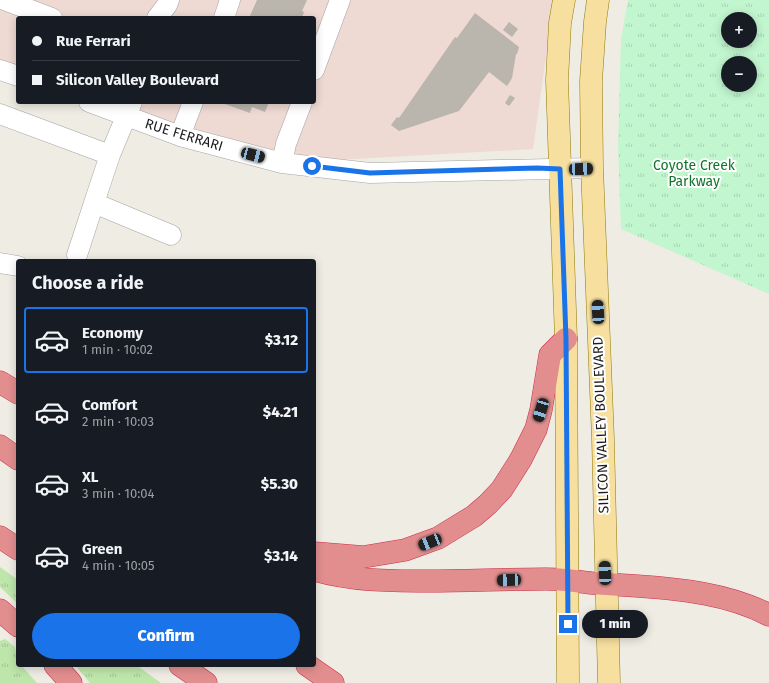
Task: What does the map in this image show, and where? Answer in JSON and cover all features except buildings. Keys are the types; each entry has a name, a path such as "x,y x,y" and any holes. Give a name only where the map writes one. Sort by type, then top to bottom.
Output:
{"highway":[{"path":"316,553 363,557 405,550 438,538 474,516 488,504 507,483 521,459 536,429 541,410 550,355 566,339"},
{"path":"0,382 16,392"},
{"path":"0,446 16,458"},
{"path":"0,536 16,548"},
{"path":"316,571 331,575 357,579 387,581 496,581 547,579 659,588 689,591 742,604 769,615"},
{"path":"0,610 16,624"},
{"path":"57,667 71,683"},
{"path":"183,667 206,683"},
{"path":"310,667 332,683"}],"main road":[{"path":"564,0 560,23 557,80 566,339 568,683"},
{"name":"SILICON VALLEY BOULEVARD","path":"598,0 591,81 592,168 603,439 609,683"}],"street":[{"path":"4,0 47,16"},
{"path":"159,16 169,0"},
{"path":"225,16 230,0"},
{"path":"316,65 340,0"},
{"path":"0,70 16,75"},
{"path":"180,136 192,104"},
{"path":"282,163 286,144 301,104"},
{"name":"RUE FERRARI","path":"108,105 129,109 180,136 282,163 370,173 537,168 592,168"},
{"path":"77,259 110,156 129,109"},
{"path":"0,114 110,156"},
{"path":"94,203 171,235"},
{"path":"0,263 16,266"}],"shaded area":[{"path":"0,0 554,0 533,149 282,163 95,104 316,104 316,16 16,16 16,75 0,70"}],"green space":[{"name":"Coyote Creek Parkway","path":"628,0 769,0 769,294 621,229 618,146 621,39"},
{"path":"0,567 16,579 16,602 0,587"},
{"path":"5,639 15,647 16,667 23,667 37,683 0,683 0,641"},
{"path":"77,667 139,667 161,683 90,683"}],"route":[{"path":"312,166 370,173 537,168 560,169 566,339 568,624"}]}
